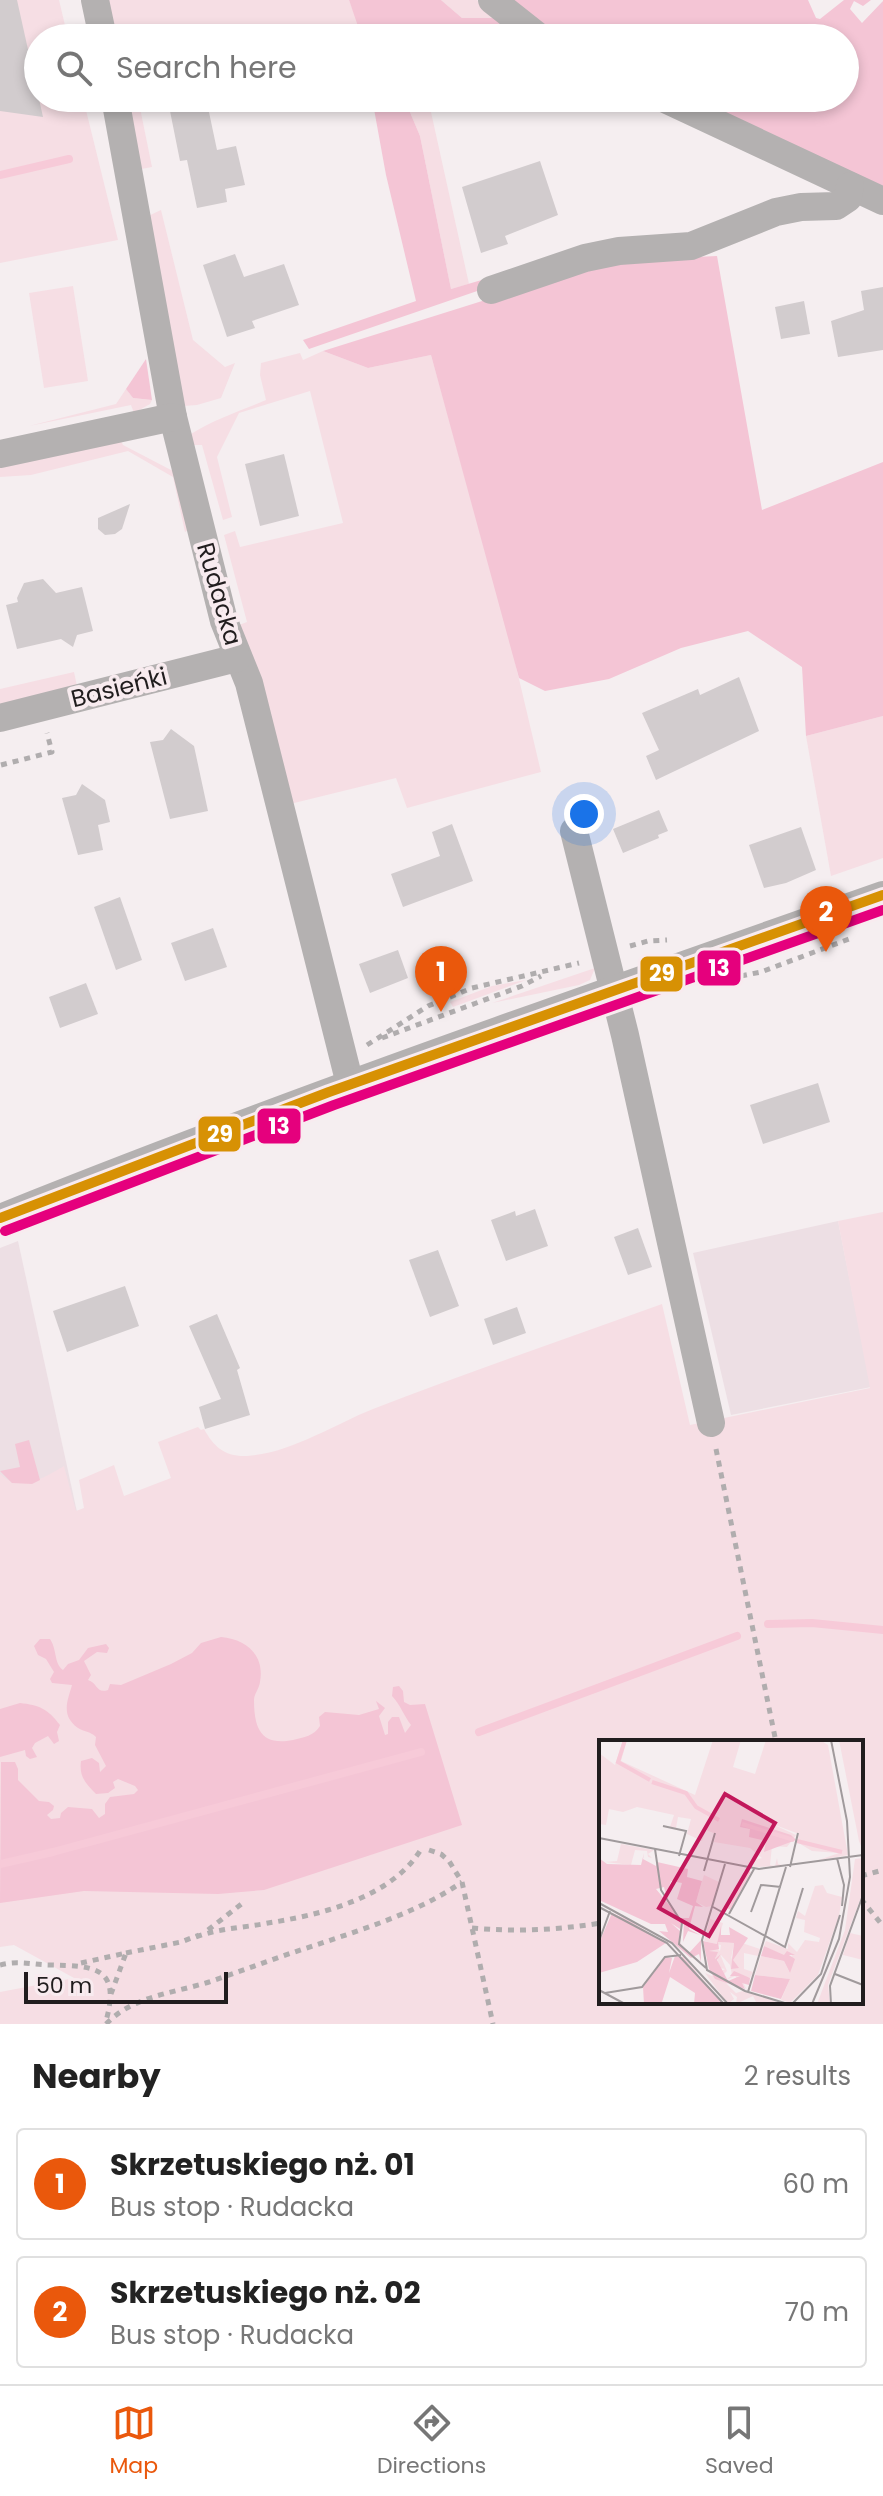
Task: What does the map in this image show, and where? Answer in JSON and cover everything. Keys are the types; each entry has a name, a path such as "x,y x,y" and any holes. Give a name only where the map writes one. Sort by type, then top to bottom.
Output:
{"street":[{"path":"95,0 100,24"},
{"path":"492,0 522,24"},
{"name":"Rudacka","path":"118,112 173,417 224,621 249,683 350,1084"},
{"path":"693,112 883,201"},
{"path":"491,290 585,258 619,251 691,246 789,209 836,206 848,198 850,186"},
{"path":"0,454 173,417"},
{"name":"Basieńki","path":"0,718 237,658"},
{"path":"574,831 614,988 711,1423"},
{"path":"0,1218 350,1084 883,895"}],"path":[{"path":"373,1041 522,986 549,972"},
{"path":"711,1423 776,1740"},
{"path":"429,1850 449,1861 462,1882 493,2024"},
{"path":"0,1965 30,1962 74,1964 219,1929 268,1923 347,1904 398,1875 420,1851"},
{"path":"863,1875 883,1870"},
{"path":"105,2024 114,2015 145,1999 209,1982 373,1925 434,1900 462,1882"},
{"path":"863,1901 883,1926"},
{"path":"196,1937 244,1902"},
{"path":"472,1928 510,1932 599,1923"},
{"path":"105,2024 110,1995 126,1953"},
{"path":"74,1964 87,1966 102,1974 110,1995"}],"shaded area":[{"path":"0,0 59,0 65,24 24,24 24,112 86,112 118,240 0,263"},
{"path":"101,0 349,0 358,24 106,24"},
{"path":"349,0 441,0 462,18 494,18 503,24 357,24"},
{"path":"441,0 477,0 494,18 462,18"},
{"path":"506,0 808,0 816,18 820,19 844,0 871,0 863,6 854,1 850,9 862,23 883,1 883,187 725,112 859,112 859,24 538,24 521,16"},
{"path":"124,112 141,112 152,167 136,170"},
{"path":"375,112 410,112 420,136 451,289 485,279 483,289 309,349 303,340 416,301"},
{"path":"410,112 431,112 469,284 451,289 420,136"},
{"path":"161,210 193,340 225,367 235,363 221,398 197,405 183,406 146,217"},
{"path":"717,256 762,510 883,462 883,716 806,736 802,667 748,631 681,648 609,679 545,691 519,678 431,355 368,368 323,351 610,261"},
{"path":"73,286 88,381 44,388 29,293"},
{"path":"323,351 368,368 431,355 506,624 541,772 407,808 396,778 290,804 239,625 247,622 224,535 235,531 240,547 343,523 310,391 239,413 217,457 232,517 223,520 202,445 193,445 191,434 266,400 260,375 261,363 300,353 303,360"},
{"path":"146,359 152,400 133,398 126,389"},
{"path":"126,389 133,398 152,400 150,404 134,413 131,405 29,426 116,404"},
{"path":"121,441 123,445 175,470 190,529 185,532 173,477 128,451 31,475 0,477 0,466"},
{"path":"74,672 77,686 0,704 0,689"},
{"path":"883,716 883,858 831,876 806,736"},
{"path":"595,968 590,980 579,985 492,1003"},
{"path":"526,980 453,1007 450,1002 492,986"},
{"path":"883,1212 883,2024 0,2024 0,1992 74,1978 14,1945 0,1947 0,1474 16,1482 32,1482 64,1466 76,1511 84,1508 79,1480 114,1465 124,1496 171,1478 158,1442 198,1427 204,1429 221,1450 232,1455 247,1456 280,1450 409,1395 662,1304 690,1425 870,1388 838,1221"},
{"path":"838,1221 871,1387 731,1415 693,1253"},
{"path":"18,1241 82,1535 0,1558 0,1248"},
{"path":"29,1440 40,1480 32,1484 12,1483 0,1471 20,1467 15,1444"},
{"path":"221,1637 246,1645 260,1664 254,1711 258,1727 267,1738 282,1741 305,1737 318,1729 319,1717 325,1712 359,1715 379,1709 376,1701 385,1708 379,1716 385,1735 388,1734 388,1722 392,1717 399,1717 405,1733 411,1725 392,1696 393,1687 399,1686 403,1691 404,1702 410,1705 425,1704 462,1825 264,1890 218,1894 84,1891 0,1903 1,1762 15,1762 18,1780 39,1801 54,1806 47,1815 51,1819 60,1818 68,1807 92,1809 99,1818 105,1814 105,1804 110,1797 134,1794 138,1790 118,1779 113,1782 115,1788 108,1793 96,1794 86,1783 81,1761 92,1758 99,1763 100,1772 106,1766 95,1745 96,1737 72,1723 67,1713 67,1702 72,1685 52,1683 50,1679 54,1672 34,1646 40,1639 50,1639 63,1670 68,1664 79,1660 88,1648 106,1644 109,1648 107,1653 97,1652 84,1661 91,1675 88,1680 104,1691 110,1684 121,1685 171,1664 192,1653 201,1643"},
{"path":"20,1703 38,1707 51,1715 60,1725 57,1732 59,1741 54,1744 48,1736 35,1743 32,1748 37,1757 30,1759 25,1750 0,1757 0,1709"}],"building":[{"path":"0,0 17,0 24,32 24,112 42,112 43,117 0,111"},
{"path":"170,112 209,112 217,150 236,146 245,185 225,189 227,202 197,208 187,160 180,161"},
{"path":"540,161 558,215 505,236 508,244 481,253 462,187"},
{"path":"235,254 244,277 284,264 299,305 252,321 255,328 227,337 203,265"},
{"path":"883,287 883,350 838,357 831,321 864,310 861,291"},
{"path":"804,301 810,334 781,339 775,307"},
{"path":"284,454 299,516 260,526 245,464"},
{"path":"130,504 122,529 105,535 98,529 98,518"},
{"path":"43,579 56,593 82,587 93,631 77,635 73,647 61,639 17,649 6,605 18,602 24,583"},
{"path":"739,677 759,731 656,780 646,756 659,750 642,713 698,689 700,695"},
{"path":"171,729 194,746 208,811 170,819 150,742 163,740"},
{"path":"82,784 105,800 110,822 98,825 103,850 78,855 62,798 76,795"},
{"path":"659,810 668,831 623,853 613,829"},
{"path":"452,824 473,881 403,907 391,874 440,856 432,832"},
{"path":"801,827 816,870 786,883 764,888 749,845"},
{"path":"120,897 142,960 116,970 94,907"},
{"path":"213,928 227,967 185,981 171,943"},
{"path":"398,950 408,978 370,993 359,964"},
{"path":"86,983 98,1014 60,1028 49,997"},
{"path":"818,1083 830,1122 763,1144 750,1105"},
{"path":"535,1209 548,1246 506,1261 491,1220 515,1211 516,1216"},
{"path":"638,1228 652,1267 628,1275 614,1237"},
{"path":"438,1250 459,1306 430,1317 409,1260"},
{"path":"125,1286 139,1326 67,1352 53,1311"},
{"path":"517,1307 526,1333 493,1345 484,1319"},
{"path":"217,1314 240,1368 237,1370 250,1415 205,1429 199,1407 221,1399 189,1326"}],"waterway":[{"path":"0,175 69,159"},
{"path":"768,1624 812,1623 883,1630"},
{"path":"479,1732 737,1636"},
{"path":"0,1864 421,1752"}],"transit line":[{"name":"29","path":"0,1218 329,1092 883,895"},
{"name":"13","path":"5,1231 334,1105 883,910"}],"place":[{"name":"Skrzetuskiego nż. 02","path":"826,952"},
{"name":"Skrzetuskiego nż. 01","path":"441,1012"}]}
